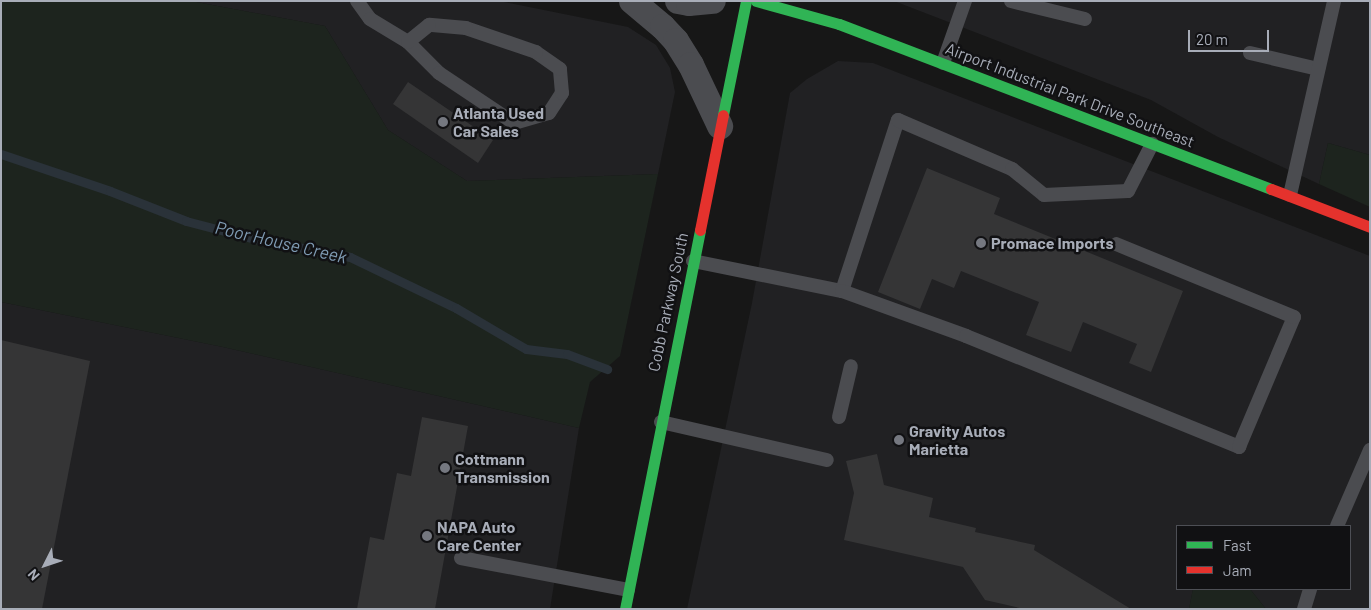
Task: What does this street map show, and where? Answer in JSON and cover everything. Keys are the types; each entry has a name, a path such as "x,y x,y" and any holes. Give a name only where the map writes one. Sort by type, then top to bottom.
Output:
{"street":[{"path":"632,1 658,22 676,40 699,81 720,126"},
{"path":"678,1 689,3 713,1"},
{"name":"Cobb Parkway South","path":"625,609 746,1"},
{"name":"Airport Industrial Park Drive Southeast","path":"756,1 839,24 1370,227"}],"lane":[{"path":"357,1 370,19 408,42 439,73 514,123 549,113 562,93 560,69 536,52 466,28 429,25 408,42"},
{"path":"942,63 965,1"},
{"path":"1011,1 1085,18"},
{"path":"1290,195 1334,1"},
{"path":"1250,53 1318,69"},
{"path":"842,291 898,120 1012,169 1044,195 1128,191 1152,144"},
{"path":"693,261 842,291 966,336 1240,447 1294,317 1116,244"},
{"path":"838,417 851,366"},
{"path":"661,422 827,460"},
{"path":"1337,525 1370,450"},
{"path":"461,558 628,590"},
{"path":"1304,609 1310,590"}],"shaded area":[{"path":"1,1 191,1 325,26 388,130 467,181 658,174 620,356 590,382 579,428 223,347 1,302"},
{"path":"191,1 499,1 628,27 656,45 670,68 675,92 658,174 467,181 388,130 325,26"},
{"path":"894,1 1370,1 1370,155 1328,143 1319,184 1218,137 1151,100"},
{"path":"838,61 873,63 1370,256 1370,609 1266,609 1251,590 1351,590 1351,525 1176,525 1176,590 1193,590 1189,609 687,609 752,303 790,93 807,79"},
{"path":"1328,143 1370,155 1370,207 1319,184"},
{"path":"1,302 223,347 579,428 550,609 1,609"},
{"path":"1193,590 1251,590 1266,609 1189,609"}],"building":[{"name":"Atlanta Used Car Sales","path":"408,82 493,140 478,163 393,104"},
{"name":"Promace Imports","path":"927,168 1000,198 994,214 1183,291 1151,372 1129,363 1137,344 1083,322 1071,352 1026,335 1039,302 961,271 954,288 932,279 920,309 878,292"},
{"path":"1,340 90,361 42,609 1,609"},
{"path":"422,417 468,426 435,609 357,609 370,537 384,540 397,473 411,476"},
{"path":"877,454 884,485 933,498 929,517 976,528 975,532 1035,545 1034,550 1131,609 1024,609 985,600 963,567 844,540 854,493 846,461"}],"waterway":[{"name":"Poor House Creek","path":"1,154 110,191 186,221 255,239 350,257 456,308 526,349 567,354 607,369"}],"traffic: fast":[{"path":"723,115 746,1"},
{"path":"756,1 839,24 1271,189"},
{"path":"625,609 700,230"}],"traffic: jam":[{"path":"700,230 723,115"},
{"path":"1271,189 1370,227"}],"place":[{"name":"Atlanta Used Car Sales","path":"443,122"},
{"name":"Promace Imports","path":"981,243"},
{"name":"Gravity Autos Marietta","path":"899,440"},
{"name":"Cottmann Transmission","path":"445,468"},
{"name":"NAPA Auto Care Center","path":"427,536"}]}
